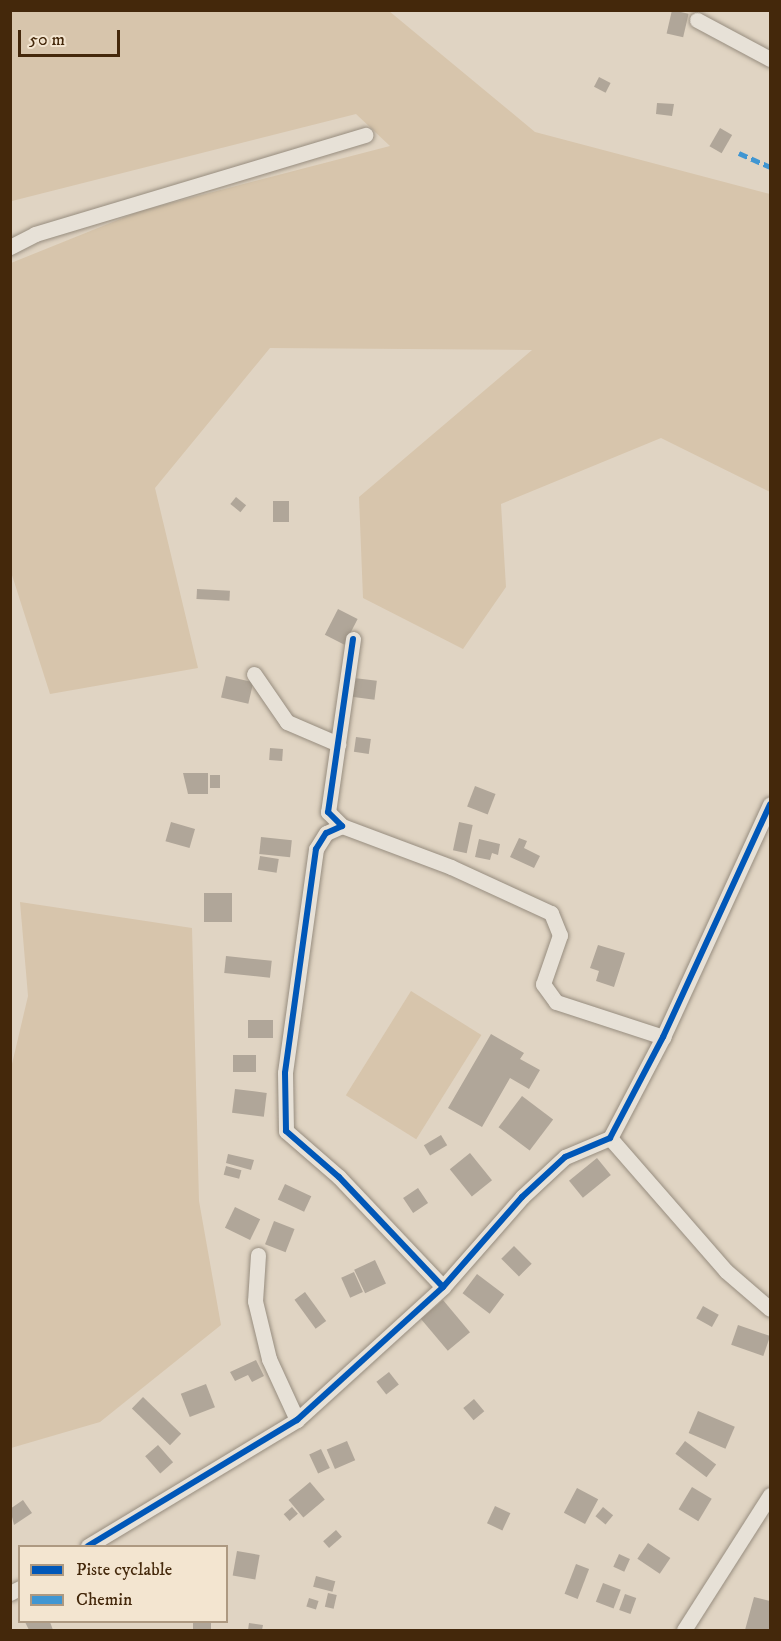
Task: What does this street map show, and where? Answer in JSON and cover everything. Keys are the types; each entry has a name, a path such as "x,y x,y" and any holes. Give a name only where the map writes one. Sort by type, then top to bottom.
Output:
{"street":[{"path":"697,20 771,59"},
{"path":"10,247 35,234 366,135"},
{"path":"353,639 328,812 342,826 452,867 551,914 560,935 543,984 556,1002 663,1037"},
{"path":"254,674 287,722 338,744"},
{"path":"90,1545 297,1420 443,1287 522,1197 565,1157 610,1138 663,1037 771,804"},
{"path":"342,826 326,833 316,849 285,1073 286,1131 339,1177 443,1287"},
{"path":"610,1138 726,1271 771,1309"},
{"path":"258,1255 255,1301 269,1359 297,1420"},
{"path":"684,1630 771,1495"}],"shaded area":[{"path":"11,10 389,11 535,132 770,194 770,492 661,438 501,504 506,587 463,649 363,598 359,497 532,350 270,348 155,488 198,668 50,694 11,572 11,263 140,211 390,146 356,114 12,201"},
{"path":"20,902 192,928 199,1201 221,1325 100,1422 11,1448 12,1064 28,996"},
{"path":"411,991 481,1035 416,1139 346,1095"}],"building":[{"path":"672,10 689,14 683,37 667,33"},
{"path":"599,77 611,83 606,93 594,87"},
{"path":"657,103 674,104 672,116 656,114"},
{"path":"720,128 732,135 722,153 710,146"},
{"path":"236,497 246,505 240,512 230,504"},
{"path":"273,501 289,501 289,522 273,522"},
{"path":"197,589 230,591 229,601 196,599"},
{"path":"338,609 358,619 344,645 325,635"},
{"path":"226,676 253,682 248,704 221,697"},
{"path":"354,678 377,681 375,700 352,697"},
{"path":"356,737 371,739 369,754 354,752"},
{"path":"270,748 283,749 282,761 269,760"},
{"path":"183,773 208,773 208,794 188,794"},
{"path":"210,775 220,775 220,788 210,788"},
{"path":"475,786 496,794 488,814 467,807"},
{"path":"171,822 195,829 190,848 165,841"},
{"path":"459,822 473,825 467,853 453,850"},
{"path":"261,837 292,840 290,857 259,854"},
{"path":"519,838 527,841 524,848 540,856 534,868 510,857"},
{"path":"479,839 500,844 498,855 492,853 490,860 475,857"},
{"path":"260,856 279,859 277,873 258,870"},
{"path":"204,893 232,893 232,922 204,922"},
{"path":"598,945 625,953 614,987 596,981 599,971 590,968"},
{"path":"226,956 272,961 270,978 224,973"},
{"path":"248,1020 273,1020 273,1038 248,1038"},
{"path":"491,1034 524,1053 520,1059 540,1070 529,1089 510,1078 482,1127 448,1108"},
{"path":"233,1055 256,1055 256,1072 233,1072"},
{"path":"235,1089 267,1093 264,1117 232,1113"},
{"path":"522,1096 553,1119 530,1151 499,1127"},
{"path":"441,1135 447,1145 430,1156 424,1145"},
{"path":"470,1153 492,1180 472,1197 450,1169"},
{"path":"228,1154 254,1160 251,1170 226,1163"},
{"path":"597,1158 611,1175 583,1198 569,1181"},
{"path":"226,1166 241,1170 239,1179 224,1175"},
{"path":"285,1184 311,1196 304,1212 278,1199"},
{"path":"418,1188 428,1203 413,1213 403,1198"},
{"path":"235,1207 260,1219 250,1240 225,1228"},
{"path":"274,1221 295,1229 286,1252 265,1244"},
{"path":"514,1246 532,1264 519,1276 501,1259"},
{"path":"375,1260 386,1284 365,1293 354,1270"},
{"path":"354,1272 363,1292 350,1298 341,1278"},
{"path":"477,1274 504,1294 490,1314 463,1293"},
{"path":"305,1292 326,1321 316,1329 294,1300"},
{"path":"443,1300 470,1332 448,1351 421,1319"},
{"path":"703,1306 719,1315 712,1327 696,1318"},
{"path":"738,1325 770,1336 763,1356 731,1345"},
{"path":"256,1360 264,1376 252,1382 248,1375 235,1381 230,1372"},
{"path":"389,1372 399,1385 386,1394 376,1382"},
{"path":"206,1384 215,1407 190,1417 181,1394"},
{"path":"143,1397 181,1434 170,1445 132,1409"},
{"path":"474,1399 484,1411 474,1420 463,1408"},
{"path":"698,1411 735,1427 725,1449 689,1433"},
{"path":"347,1441 355,1460 335,1469 327,1450"},
{"path":"685,1441 716,1464 707,1477 675,1454"},
{"path":"158,1445 173,1462 160,1474 145,1456"},
{"path":"321,1449 330,1468 318,1474 309,1454"},
{"path":"310,1482 325,1500 303,1518 289,1500"},
{"path":"692,1487 712,1499 698,1521 679,1509"},
{"path":"577,1488 598,1499 585,1524 564,1513"},
{"path":"23,1500 32,1513 14,1525 10,1509"},
{"path":"495,1506 510,1513 502,1530 487,1523"},
{"path":"292,1507 298,1514 290,1521 284,1514"},
{"path":"603,1507 613,1515 606,1525 595,1516"},
{"path":"336,1530 342,1537 329,1548 323,1541"},
{"path":"648,1543 670,1558 660,1574 637,1559"},
{"path":"237,1551 260,1555 255,1580 233,1576"},
{"path":"619,1554 630,1559 624,1572 613,1567"},
{"path":"576,1564 589,1569 578,1599 565,1594"},
{"path":"316,1576 335,1581 332,1592 313,1587"},
{"path":"603,1583 621,1590 614,1608 596,1602"},
{"path":"328,1593 337,1595 334,1609 325,1607"},
{"path":"625,1594 636,1598 630,1614 619,1610"},
{"path":"754,1597 770,1601 770,1630 745,1630"},
{"path":"309,1598 319,1601 316,1610 306,1607"},
{"path":"26,1623 50,1623 53,1630 29,1630"},
{"path":"193,1623 211,1623 211,1629 193,1629"},
{"path":"249,1623 263,1625 262,1630 248,1630"}],"marked path":[{"path":"739,153 770,167"}],"cycle path":[{"path":"353,639 328,812 342,826 326,833 316,849 285,1073 286,1131 339,1177 443,1287"},
{"path":"90,1545 297,1420 443,1287 522,1197 565,1157 610,1138 663,1037 770,804"}]}
